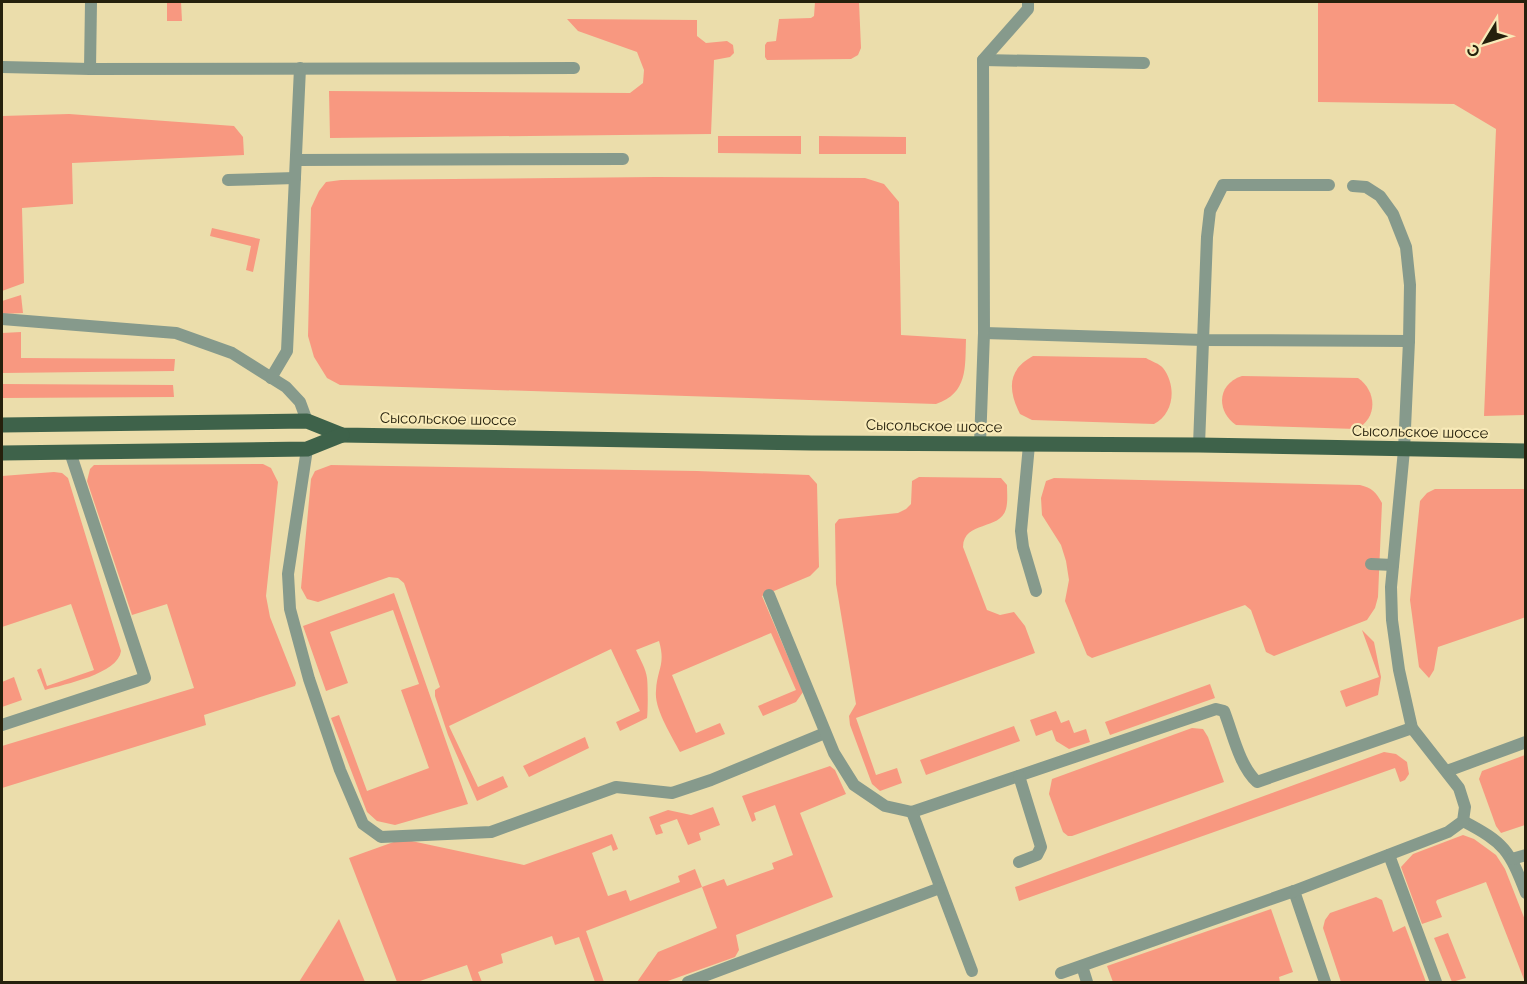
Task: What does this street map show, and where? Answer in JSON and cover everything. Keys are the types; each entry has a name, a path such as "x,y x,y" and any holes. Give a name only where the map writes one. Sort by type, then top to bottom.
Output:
{"main road":[{"name":"Сысольское шоссе","path":"2,425 307,421 342,435 799,443 1526,451"},
{"name":"Сысольское шоссе","path":"2,453 308,449 342,435"}],"lane":[{"path":"90,69 91,2"},
{"path":"980,444 984,333 983,60 1028,9 1028,2"},
{"path":"983,60 1144,63"},
{"path":"2,67 90,69 574,68"},
{"path":"270,378 287,351 300,68"},
{"path":"296,160 623,159"},
{"path":"228,180 295,178"},
{"path":"1199,446 1206,237 1210,211 1223,185 1329,185"},
{"path":"1061,973 1294,891 1448,832 1463,821 1465,807 1459,788 1412,728 1399,670 1392,620 1393,565 1404,450 1409,341 1410,285 1406,247 1393,214 1380,196 1366,187 1353,186"},
{"path":"2,319 176,333 232,353 286,387 300,402 307,421"},
{"path":"984,333 1203,339 1409,341"},
{"path":"1029,445 1021,531 1023,547 1036,591"},
{"path":"308,449 288,574 290,609 309,679 340,770 363,824 381,837 491,832 616,787 672,793 711,780 825,733"},
{"path":"2,725 145,678 70,452"},
{"path":"1371,564 1393,565"},
{"path":"769,595 825,733 834,753 854,785 885,806 912,813 1216,709 1224,711 1241,758 1250,775 1257,782 1412,728"},
{"path":"1447,771 1526,742"},
{"path":"1018,776 1041,847 1037,855 1019,862"},
{"path":"912,813 972,971"},
{"path":"1463,821 1489,835 1501,845 1512,860 1526,893"},
{"path":"1389,855 1436,982"},
{"path":"1512,860 1526,855"},
{"path":"688,982 940,888"},
{"path":"1294,891 1325,982"},
{"path":"1082,966 1088,982"}],"shaded area":[{"path":"167,2 181,2 182,21 167,21"},
{"path":"815,2 859,2 861,48 858,55 851,59 767,60 765,45 767,42 776,41 779,19 811,18 814,16"},
{"path":"1318,2 1525,2 1525,415 1484,416 1496,129 1454,104 1318,102"},
{"path":"567,19 697,20 697,36 706,43 727,41 733,45 734,53 730,57 714,60 711,134 330,138 329,91 630,93 643,83 644,70 637,52 578,31"},
{"path":"69,114 234,126 243,137 244,155 72,163 73,204 22,208 24,283 2,291 2,116"},
{"path":"718,136 801,136 801,154 718,153"},
{"path":"819,136 906,137 906,154 819,154"},
{"path":"655,177 865,178 884,184 899,202 901,335 966,339 965,369 959,386 954,393 936,404 340,385 327,378 314,357 308,336 311,208 326,182"},
{"path":"212,228 260,239 253,272 246,270 251,246 210,236"},
{"path":"21,295 23,313 2,314 2,301"},
{"path":"21,332 21,358 175,359 174,371 2,373 2,333"},
{"path":"1033,356 1146,358 1162,367 1167,375 1172,391 1169,407 1166,414 1154,424 1032,420 1020,414 1013,397 1012,381 1018,368"},
{"path":"1242,376 1358,378 1372,397 1371,412 1368,419 1356,429 1236,425 1225,413 1222,398 1228,385"},
{"path":"2,384 173,385 174,397 2,398"},
{"path":"263,464 271,468 278,482 266,596 270,617 296,683 295,686 204,715 206,725 2,788 2,746 194,688 167,604 132,615 87,481 90,469 94,465"},
{"path":"331,465 809,475 817,484 819,567 810,576 762,596 803,692 796,702 763,716 758,706 796,690 771,633 672,675 696,733 720,723 725,734 680,752 664,722 656,698 661,662 659,641 636,650 647,678 647,718 620,731 616,722 640,711 611,649 449,726 478,787 503,776 508,787 477,801 448,735 435,696 435,690 440,687 404,583 398,578 389,577 318,602 307,599 301,588 311,479 315,471"},
{"path":"62,473 68,478 121,651 118,659 101,672 45,690 37,670 41,668 47,686 94,670 71,604 2,627 2,476"},
{"path":"919,477 1001,478 1007,485 1007,506 1002,516 969,533 963,547 987,610 1000,615 1014,612 1025,626 1035,653 856,718 876,775 897,768 902,783 880,791 872,784 850,725 849,716 856,704 836,584 835,524 839,519 898,513 906,509 911,504 912,481"},
{"path":"1054,478 1360,485 1371,489 1382,503 1378,597 1375,608 1367,620 1274,656 1266,652 1251,610 1245,605 1092,658 1087,655 1065,601 1069,580 1061,545 1042,515 1041,498 1046,481"},
{"path":"1435,489 1525,489 1526,617 1438,647 1434,670 1429,678 1419,667 1410,600 1420,501 1427,493"},
{"path":"394,593 468,804 395,825 377,821 367,812 331,718 339,715 367,791 429,768 401,690 419,684 393,610 330,632 348,683 326,691 303,626"},
{"path":"1362,630 1374,642 1381,677 1378,695 1346,707 1340,691 1379,677"},
{"path":"14,677 22,700 2,707 2,682"},
{"path":"1210,684 1215,698 1110,735 1105,722"},
{"path":"1056,711 1061,723 1069,720 1074,733 1086,729 1090,742 1069,749 1056,741 1052,730 1036,736 1030,720"},
{"path":"1014,726 1020,741 926,775 920,760"},
{"path":"1192,728 1203,729 1208,737 1224,782 1072,836 1063,832 1049,794 1052,779"},
{"path":"585,737 589,748 529,777 523,766"},
{"path":"1384,752 1396,754 1407,762 1409,774 1405,780 1400,782 1395,768 1019,901 1015,887"},
{"path":"1525,755 1525,825 1501,833 1496,826 1479,779 1482,771"},
{"path":"830,766 835,770 846,794 800,813 833,897 736,935 739,950 735,957 665,982 637,982 658,952 717,928 702,887 724,879 727,886 774,869 772,863 793,855 775,805 754,813 756,820 752,822 742,796"},
{"path":"713,807 720,825 699,833 701,840 688,845 677,819 660,825 663,833 656,835 649,817 668,810 691,815"},
{"path":"612,834 618,849 613,851 611,845 592,853 608,896 626,890 630,901 680,882 678,876 695,869 702,887 586,931 604,982 595,982 579,937 555,945 552,936 501,954 503,963 478,972 482,982 473,982 467,965 417,982 397,982 349,858 402,839 524,865"},
{"path":"1463,835 1474,839 1496,855 1505,869 1525,920 1525,982 1486,882 1437,900 1442,917 1422,924 1401,867 1413,854"},
{"path":"1376,897 1382,900 1393,932 1405,926 1426,982 1341,982 1323,928 1325,920 1330,913"},
{"path":"1271,909 1293,972 1279,977 1280,982 1113,982 1107,966"},
{"path":"339,919 365,982 299,982"},
{"path":"1448,933 1466,978 1452,982 1434,938"}]}
